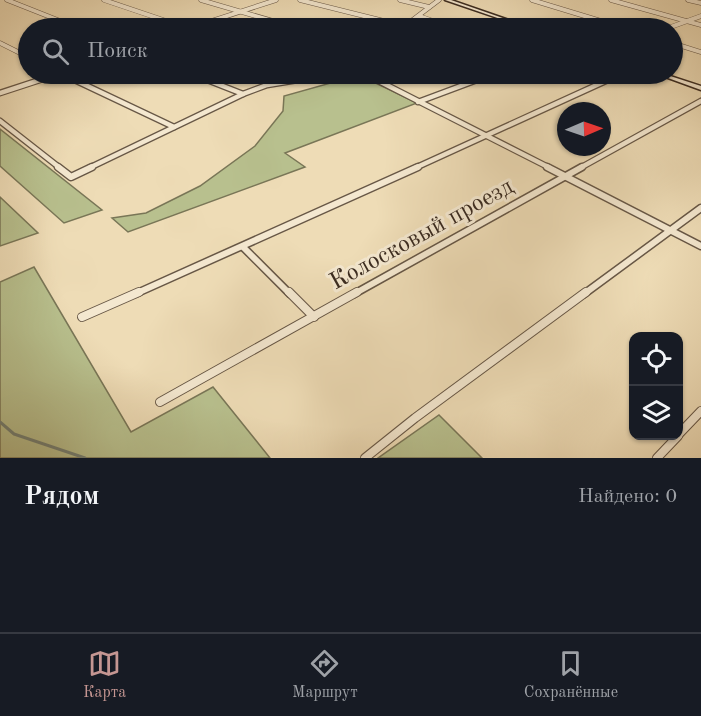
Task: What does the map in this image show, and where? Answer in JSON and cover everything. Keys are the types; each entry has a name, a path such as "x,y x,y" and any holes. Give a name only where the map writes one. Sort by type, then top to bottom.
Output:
{"street":[{"path":"7,0 53,18"},
{"path":"104,0 159,18"},
{"path":"201,0 262,18"},
{"path":"222,18 276,0"},
{"path":"300,0 366,18"},
{"path":"400,0 429,6"},
{"path":"416,18 439,0"},
{"path":"447,0 500,18"},
{"path":"532,0 591,18"},
{"path":"611,0 676,18"},
{"path":"688,0 701,3"},
{"path":"683,22 701,15"},
{"path":"418,16 424,18"},
{"path":"683,20 701,25"},
{"path":"0,43 18,52"},
{"path":"683,46 701,52"},
{"path":"683,82 701,88"},
{"path":"0,93 28,84"},
{"path":"82,84 174,127"},
{"path":"218,84 243,94"},
{"path":"0,121 71,177 243,94 272,84"},
{"path":"384,84 701,246"},
{"path":"418,102 467,84"},
{"path":"82,317 243,247 599,84"},
{"name":"Колосковый проезд","path":"160,402 701,101"},
{"path":"365,458 415,418 701,208"},
{"path":"243,247 314,317"},
{"path":"683,430 701,411"},
{"path":"657,458 673,440"}],"green space":[{"path":"327,84 378,84 417,103 285,153 305,167 128,232 112,218 146,213 200,186 255,146 283,111 284,96"},
{"path":"0,129 102,210 64,223 0,166"},
{"path":"0,197 38,233 0,246"},
{"path":"34,267 131,432 213,387 270,458 0,458 0,282"},
{"path":"439,415 482,458 378,458"}],"waterway":[{"path":"0,422 14,434 85,458"}]}
